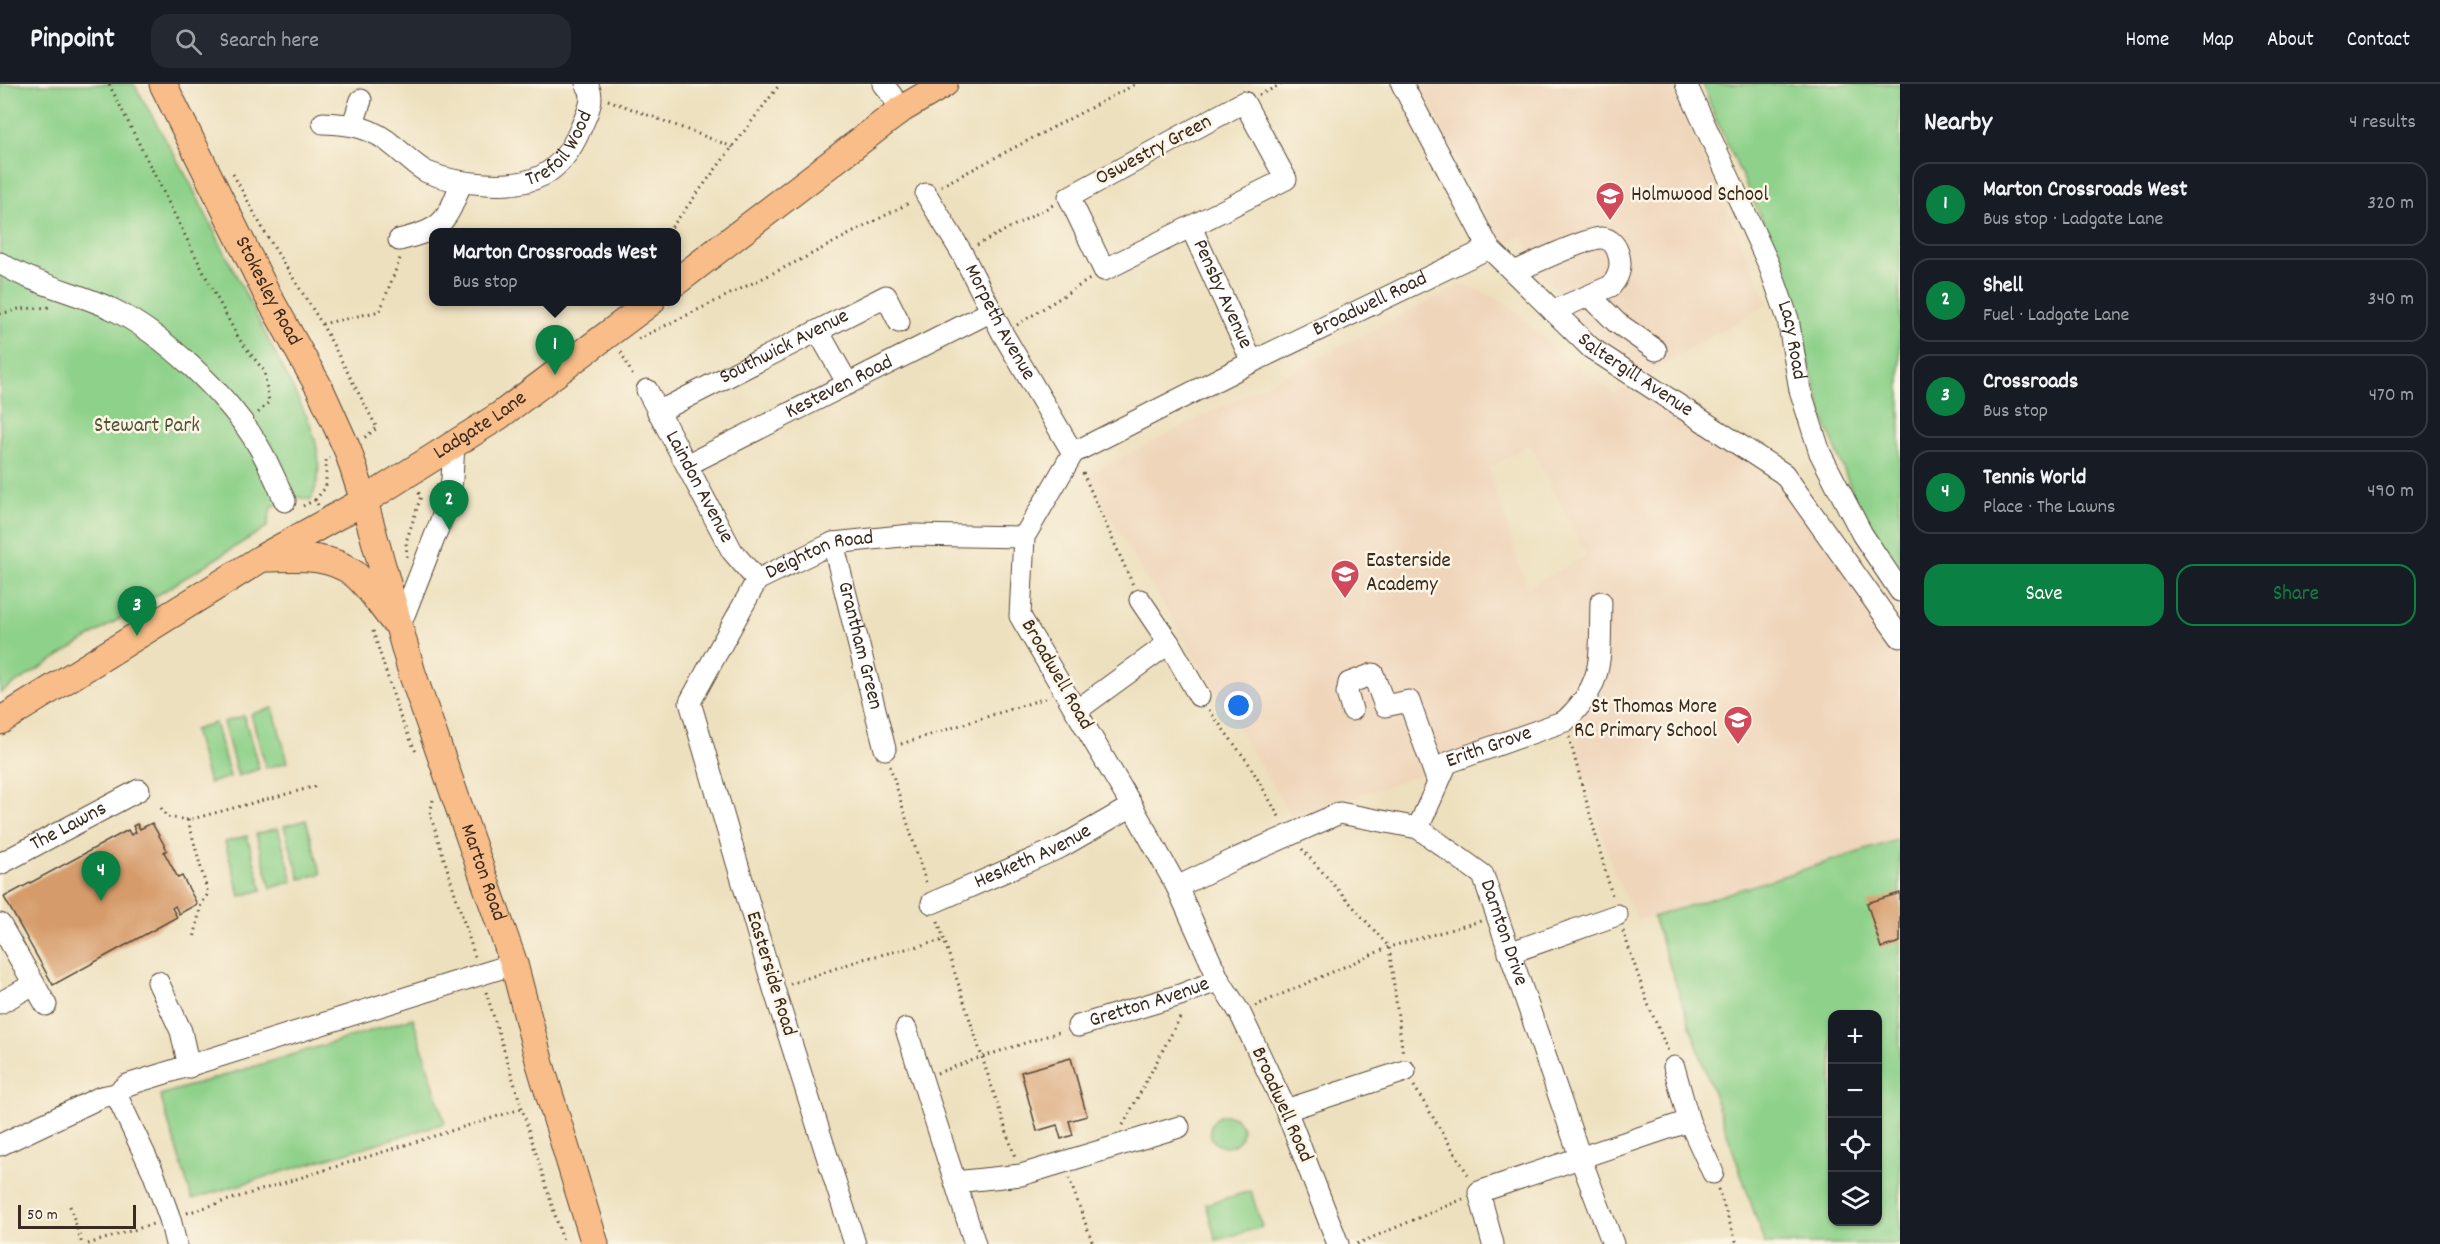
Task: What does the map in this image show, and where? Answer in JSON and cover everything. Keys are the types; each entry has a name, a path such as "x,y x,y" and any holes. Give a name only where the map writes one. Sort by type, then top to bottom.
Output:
{"main road":[{"name":"Stokesley Road","path":"163,84 267,294 320,389 348,451 364,501"},
{"path":"681,278 902,109 944,84"},
{"name":"Ladgate Lane","path":"0,721 262,558 364,501 454,445 616,340 647,306"},
{"name":"Marton Road","path":"364,501 412,673 514,964 540,1064 595,1244"},
{"path":"262,558 314,557 336,563 355,573 399,628"}],"street":[{"path":"883,84 902,109"},
{"name":"Saltergill Avenue","path":"1402,84 1489,248 1592,348 1784,474 1900,637"},
{"name":"Lacy Road","path":"1686,84 1769,265 1788,319 1800,390 1820,453 1862,534 1900,591"},
{"name":"Trefoil Wood","path":"323,123 353,124 374,132 427,171 461,183 533,182 551,171 565,157 590,106 589,89"},
{"path":"353,124 361,100"},
{"path":"1069,196 1104,270 1286,180 1244,102"},
{"name":"Oswestry Green","path":"1069,196 1244,102"},
{"path":"438,228 452,210 461,183"},
{"name":"Morpeth Avenue","path":"926,194 962,253 1003,334 1073,453"},
{"name":"Pensby Avenue","path":"1191,227 1252,362"},
{"path":"399,240 429,235"},
{"path":"1514,272 1601,238 1610,240 1617,248 1621,263 1617,279 1611,286 1553,311"},
{"name":"Broadwell Road","path":"1338,1244 1286,1110 1240,1013 1219,980 1177,887 1020,616 1024,537 1073,453 1252,362 1489,248"},
{"path":"0,263 28,277 110,309 133,321 174,352 201,376 237,416 259,447 285,501"},
{"name":"Southwick Avenue","path":"658,412 886,296 899,322"},
{"path":"1590,296 1616,321 1656,350"},
{"name":"Kesteven Road","path":"687,465 992,311"},
{"path":"818,331 848,384"},
{"name":"Laindon Avenue","path":"646,390 732,551 757,580"},
{"path":"399,628 449,500 453,479 454,445"},
{"name":"Deighton Road","path":"690,702 757,580 833,543 911,535 1024,537"},
{"name":"Grantham Green","path":"833,543 885,749"},
{"path":"1140,600 1169,643 1200,696"},
{"name":"Erith Grove","path":"1418,828 1447,763 1565,721 1579,708 1595,682 1599,660 1601,602"},
{"path":"1076,711 1169,643"},
{"path":"1352,710 1347,693 1349,682 1373,674 1385,706 1409,701 1438,783"},
{"name":"Easterside Road","path":"690,702 774,989 855,1244"},
{"name":"The Lawns","path":"0,864 139,790"},
{"name":"Hesketh Avenue","path":"932,903 1061,847 1132,806"},
{"name":"Darnton Drive","path":"1177,887 1340,813 1418,828 1482,875 1580,1157 1613,1244"},
{"path":"1509,953 1617,915"},
{"path":"0,924 46,1005"},
{"path":"0,1145 101,1097 116,1094 127,1085 514,964"},
{"name":"Gretton Avenue","path":"1078,1026 1180,995 1219,980"},
{"path":"158,982 181,1032 189,1067"},
{"path":"0,1003 34,984"},
{"path":"906,1029 975,1244"},
{"path":"1674,1067 1689,1121 1713,1173"},
{"path":"1286,1110 1406,1071"},
{"path":"116,1094 153,1172 170,1219 176,1244"},
{"path":"1493,1244 1479,1192 1689,1121"},
{"path":"955,1182 1021,1175 1179,1127"}],"path":[{"path":"109,84 239,339 264,371 269,402 255,416 237,416"},
{"path":"671,228 780,84"},
{"path":"646,390 640,390 616,340 804,258 1136,84"},
{"path":"1244,102 1282,84"},
{"path":"589,89 733,147"},
{"path":"230,169 268,238 322,324 377,428"},
{"path":"962,253 1069,196"},
{"path":"322,324 380,311 403,249 399,240"},
{"path":"1003,334 1104,270"},
{"path":"0,314 19,309 57,308"},
{"path":"1073,453 1140,600"},
{"path":"406,473 421,496 406,542 408,564"},
{"path":"1200,696 1249,764 1290,835 1389,947 1406,1071 1479,1192 1357,1244"},
{"path":"161,808 167,818 188,820 317,786"},
{"path":"434,796 430,814 564,1244"},
{"path":"188,820 208,894 201,904 194,939"},
{"path":"1240,1013 1389,947 1497,916"},
{"path":"774,989 863,959 944,940"},
{"path":"1112,1148 1183,1011 1180,995"},
{"path":"921,1078 982,1057 1021,1175"},
{"path":"88,1244 521,1109"},
{"path":"1064,1163 1093,1244"},
{"path":"1713,1173 1737,1244"},
{"path":"70,1206 82,1244"}],"shaded area":[{"name":"Holmwood School","path":"1419,84 1670,84 1769,304 1682,354 1649,376 1587,334 1568,313 1559,292 1538,271 1523,236 1502,244"},
{"path":"1463,284 1507,303 1554,349 1614,394 1629,385 1701,429 1765,476 1818,534 1900,651 1900,838 1638,920 1615,876 1569,725 1292,818 1085,476","holes":["1530,444 1586,555 1527,588 1489,468"]}],"green space":[{"name":"Stewart Park","path":"0,84 134,84 189,181 308,419 315,439 319,469 311,500 298,497 271,507 267,527 0,693"},
{"path":"1703,84 1900,84 1900,574 1860,512 1823,416 1781,260 1716,120"},
{"path":"273,708 288,762 266,768 251,714"},
{"path":"244,716 259,769 238,776 223,722"},
{"path":"215,723 230,777 209,783 194,730"},
{"path":"306,820 321,874 300,879 284,826"},
{"path":"278,828 293,881 271,888 256,834"},
{"path":"247,836 262,890 240,896 225,842"},
{"path":"1900,839 1900,1244 1765,1244 1653,917"},
{"path":"413,1018 445,1123 192,1199 160,1095"},
{"path":"1226,1115 1238,1119 1242,1131 1238,1143 1226,1147 1214,1143 1210,1131 1214,1119"},
{"path":"1251,1191 1262,1227 1216,1240 1206,1204"}],"building":[{"path":"152,823 167,850 164,852 178,878 182,876 197,904 179,914 175,906 172,908 177,917 53,985 4,897 128,830 131,835 136,832 133,826 137,824 140,829"},
{"path":"1900,893 1900,942 1881,948 1867,903"},
{"path":"1071,1058 1087,1116 1069,1121 1073,1135 1061,1139 1057,1125 1037,1131 1021,1072"}],"place":[{"name":"Holmwood School","path":"1610,222"},
{"name":"Marton Crossroads West","path":"555,375"},
{"name":"Shell","path":"449,530"},
{"name":"Easterside Academy","path":"1345,600"},
{"name":"Crossroads","path":"137,636"},
{"name":"St Thomas More RC Primary School","path":"1738,746"},
{"name":"Tennis World","path":"101,901"}]}
